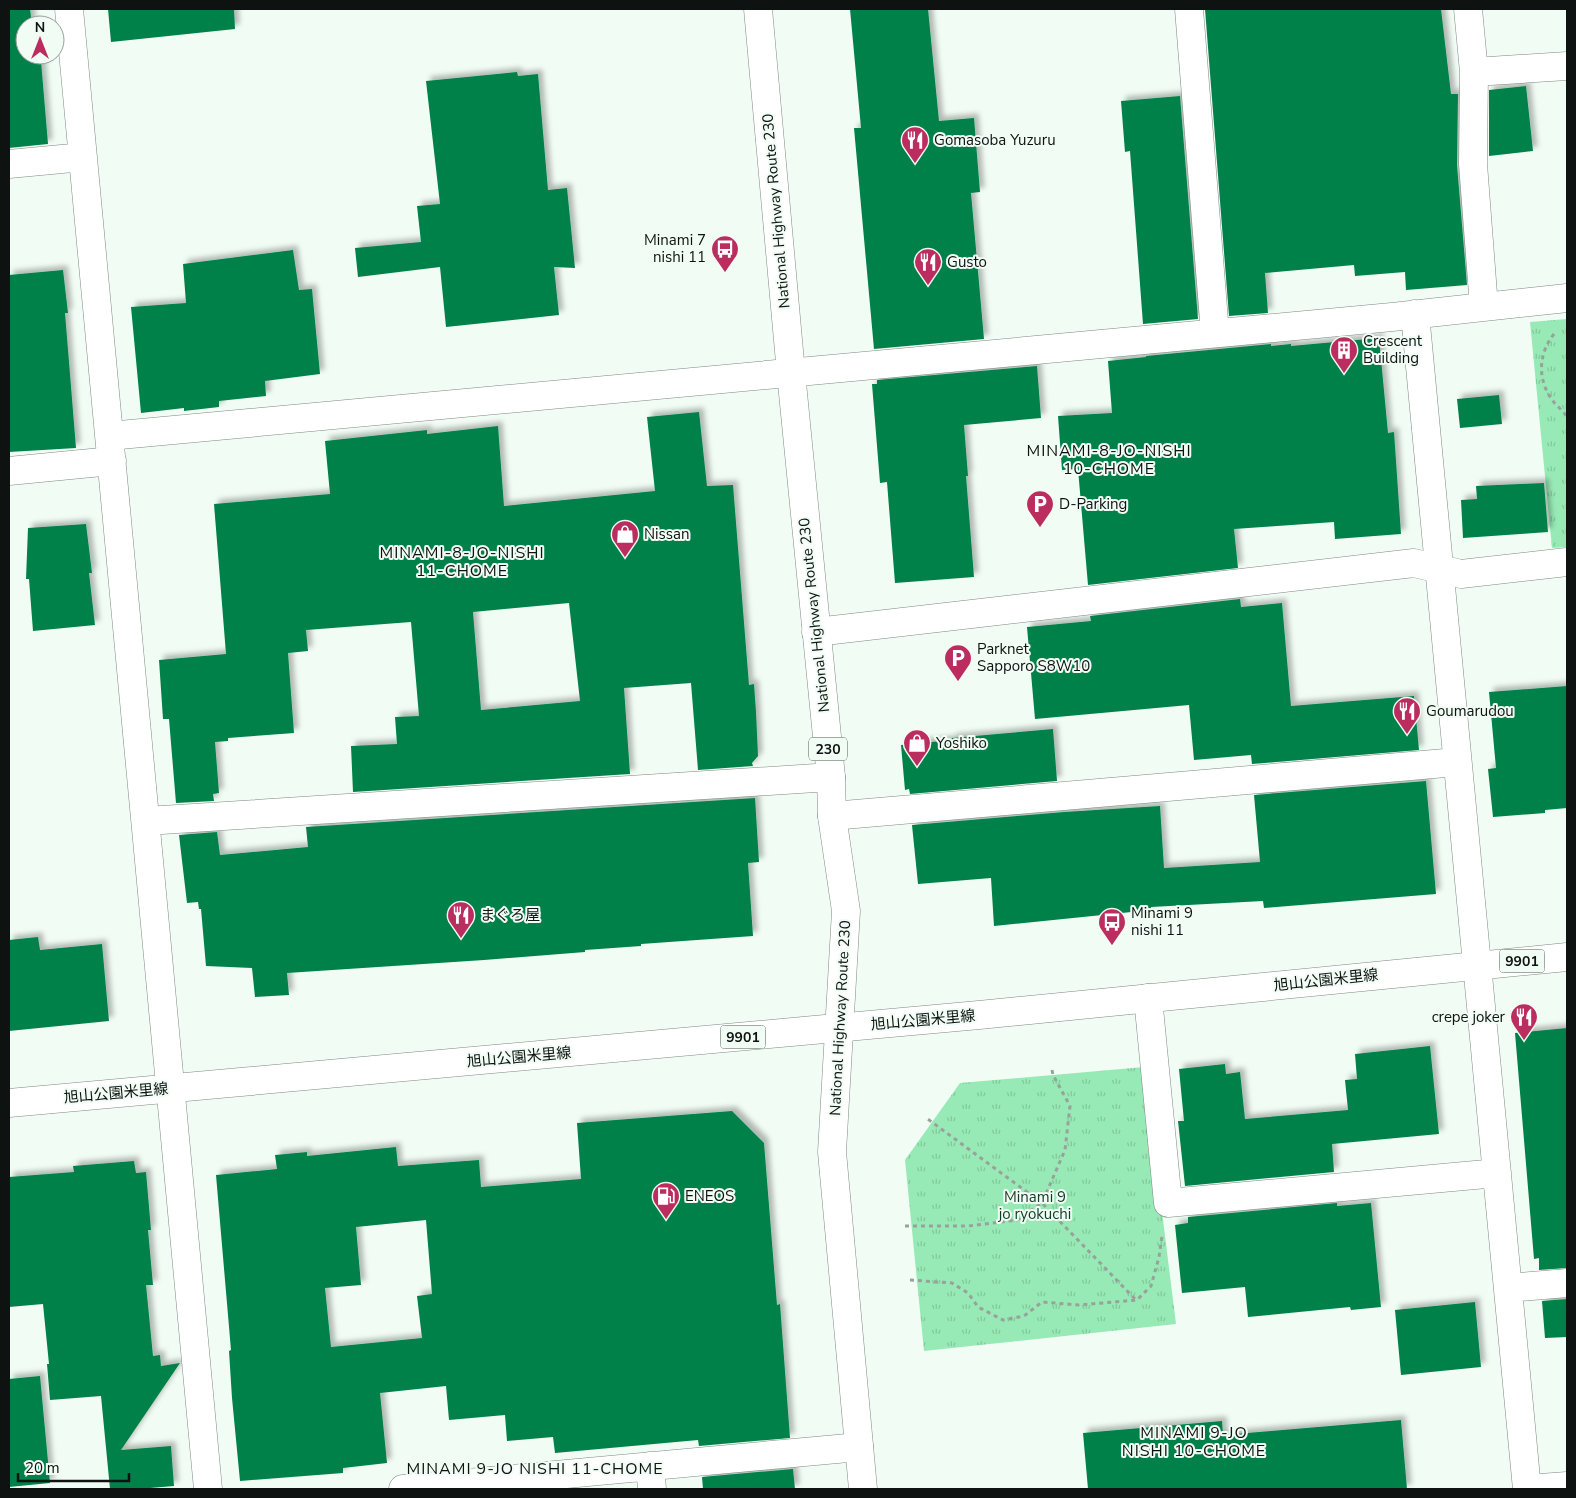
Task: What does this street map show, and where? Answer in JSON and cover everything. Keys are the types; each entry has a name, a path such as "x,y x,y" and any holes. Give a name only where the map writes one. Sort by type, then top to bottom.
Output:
{"main road":[{"path":"69,9 208,1489"},
{"name":"National Highway Route 230","path":"758,9 791,373 831,777 832,816 846,911 832,1152 863,1489"},
{"path":"1189,9 1215,333"},
{"path":"1468,9 1474,72 1473,164 1484,307"},
{"path":"1474,72 1567,66"},
{"path":"9,164 83,157"},
{"path":"9,471 110,448 791,373 1567,298"},
{"path":"1415,314 1527,1489 1567,1486"},
{"path":"816,632 1414,563 1461,574 1567,562"},
{"path":"832,816 1457,762"},
{"path":"146,820 831,777"},
{"name":"旭山公園米里線","path":"9,1103 839,1028 1567,957"},
{"path":"1148,998 1168,1203 1497,1173"},
{"path":"1508,1288 1567,1283"},
{"path":"403,1489 651,1478 859,1447"}],"path":[{"path":"1555,332 1546,344 1542,358 1542,373 1545,389 1567,416 1567,419"},
{"path":"905,1226 968,1226 1017,1220 1042,1203 1065,1150 1070,1106 1052,1070"},
{"path":"924,1117 1042,1203 1137,1300"},
{"path":"910,1280 952,1283 968,1292 978,1307 1003,1320 1024,1316 1042,1302 1079,1305 1137,1300 1151,1286 1159,1257 1168,1203"}],"green space":[{"path":"1567,319 1567,547 1552,548 1530,322"},
{"name":"Minami 9 jo ryokuchi","path":"1144,1067 1176,1324 924,1351 905,1160 960,1083"}],"building":[{"path":"9,9 30,9 31,15 15,15 15,65 41,65 48,144 9,148"},
{"path":"108,9 234,9 235,29 111,42"},
{"path":"850,9 928,9 939,121 974,118 980,192 971,193 984,339 874,349 854,128 861,128"},
{"path":"1205,9 1441,9 1451,94 1458,94 1457,165 1467,285 1406,290 1405,272 1355,276 1354,265 1265,273 1268,313 1229,316"},
{"path":"517,72 518,76 538,74 548,190 567,188 575,268 554,267 559,315 446,327 440,267 358,277 355,248 421,242 417,206 440,204 426,81"},
{"path":"1526,86 1533,151 1489,156 1489,90"},
{"path":"1180,96 1198,319 1143,324 1130,151 1125,152 1121,101"},
{"path":"293,250 299,290 312,289 320,374 265,381 266,396 219,401 219,407 184,411 184,408 141,413 131,307 186,303 183,264"},
{"path":"63,270 68,313 65,313 76,448 9,452 9,275"},
{"path":"1379,338 1388,433 1394,432 1401,534 1335,539 1334,522 1234,529 1238,568 1088,585 1078,469 1062,470 1058,416 1112,413 1108,361 1271,344 1271,346 1291,344 1291,346"},
{"path":"1037,366 1041,418 964,425 974,577 895,583 887,482 880,483 872,384 877,384 877,380"},
{"path":"1499,395 1502,424 1460,428 1457,399"},
{"path":"699,412 707,486 733,485 749,685 754,684 756,712 758,756 752,763 753,766 698,770 691,683 624,688 630,774 353,792 351,746 397,744 395,717 419,716 411,622 306,630 308,651 288,653 294,733 228,738 228,741 215,742 219,793 213,794 214,801 176,803 169,719 163,719 159,660 226,654 214,504 330,494 325,441 427,430 427,434 498,426 504,506 655,491 647,417","holes":["569,603 580,701 481,710 473,612"]},
{"path":"1544,483 1548,532 1463,538 1461,500 1477,499 1476,486"},
{"path":"86,524 92,573 89,573 95,625 33,631 29,579 26,579 28,528"},
{"path":"1240,599 1241,607 1282,603 1291,706 1414,696 1419,750 1252,764 1251,755 1194,760 1189,705 1035,719 1027,627 1091,621 1090,616"},
{"path":"1567,686 1567,808 1545,810 1545,813 1493,817 1488,769 1496,768 1489,692"},
{"path":"1053,729 1057,781 910,794 909,789 905,790 901,745 952,740 952,738"},
{"path":"1426,781 1436,894 1264,908 1263,901 1151,907 1151,910 994,926 991,878 918,884 912,825 1160,806 1164,868 1260,862 1254,795"},
{"path":"755,798 759,862 748,863 753,936 641,944 641,946 585,950 585,952 287,973 289,995 255,997 252,968 206,966 201,909 199,909 198,902 187,903 179,835 217,832 220,855 308,847 306,827"},
{"path":"38,937 40,950 102,944 109,1021 9,1031 9,940"},
{"path":"1567,1028 1567,1268 1539,1270 1539,1258 1534,1259 1515,1033"},
{"path":"1430,1046 1439,1134 1332,1144 1334,1172 1185,1186 1178,1121 1184,1121 1179,1069 1225,1064 1226,1074 1240,1072 1245,1119 1348,1110 1345,1080 1357,1079 1355,1054"},
{"path":"732,1111 764,1143 777,1305 780,1304 790,1438 699,1446 698,1440 555,1453 553,1437 507,1441 505,1415 449,1420 446,1386 380,1393 387,1463 343,1468 343,1473 240,1481 216,1175 277,1169 275,1155 307,1152 307,1156 396,1147 398,1166 479,1160 481,1187 581,1179 577,1123","holes":["426,1220 432,1294 417,1296 422,1338 331,1347 325,1288 361,1285 356,1227"]},
{"path":"134,1161 136,1173 146,1172 151,1230 148,1230 153,1285 146,1285 153,1356 160,1355 161,1366 180,1363 121,1450 171,1446 174,1486 110,1489 101,1396 50,1400 47,1364 49,1364 43,1304 9,1307 9,1177 74,1172 73,1166"},
{"path":"1337,1203 1337,1206 1371,1203 1381,1307 1351,1310 1350,1307 1248,1317 1245,1287 1182,1293 1175,1225 1188,1223 1188,1217"},
{"path":"1567,1299 1567,1337 1545,1338 1542,1301"},
{"path":"1475,1302 1481,1367 1401,1375 1395,1310"},
{"path":"40,1376 50,1483 9,1487 9,1379"},
{"path":"1401,1420 1407,1489 1088,1489 1083,1433 1222,1421 1223,1435"},
{"path":"793,1469 795,1489 703,1489 702,1477"}],"place":[{"name":"Gomasoba Yuzuru","path":"915,164"},
{"name":"Minami 7 nishi 11","path":"725,273"},
{"name":"Gusto","path":"928,286"},
{"name":"Crescent Building","path":"1344,374"},
{"name":"D-Parking","path":"1040,528"},
{"name":"Nissan","path":"625,558"},
{"name":"Parknet Sapporo S8W10","path":"958,682"},
{"name":"Goumarudou","path":"1407,735"},
{"name":"Yoshiko","path":"917,767"},
{"name":"まぐろ屋","path":"461,939"},
{"name":"Minami 9 nishi 11","path":"1112,946"},
{"name":"crepe joker","path":"1524,1041"},
{"name":"ENEOS","path":"666,1220"}],"district":[{"name":"MINAMI-8-JO-NISHI 10-CHOME","path":"1109,459"},
{"name":"MINAMI-8-JO-NISHI 11-CHOME","path":"462,561"},
{"name":"MINAMI 9-JO NISHI 10-CHOME","path":"1194,1441"},
{"name":"MINAMI 9-JO NISHI 11-CHOME","path":"535,1468"}]}
